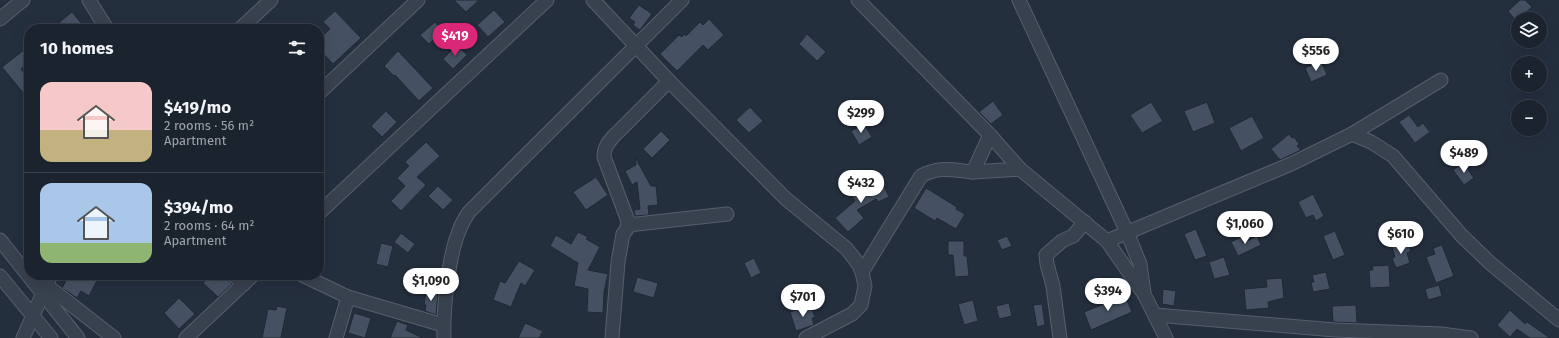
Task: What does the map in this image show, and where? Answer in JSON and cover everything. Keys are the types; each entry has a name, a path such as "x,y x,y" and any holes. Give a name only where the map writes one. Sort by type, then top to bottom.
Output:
{"street":[{"path":"0,19 23,0"},
{"path":"89,0 104,24"},
{"path":"245,24 271,0"},
{"path":"324,88 418,0"},
{"path":"324,208 547,0"},
{"path":"593,0 786,199 847,249 862,272 865,286 861,305 852,314 806,338"},
{"path":"444,338 443,325 454,244 459,230 469,212 682,0"},
{"path":"858,0 990,135 1020,169 1107,241 1144,294 1166,338"},
{"path":"1019,0 1127,232 1140,264 1144,294"},
{"path":"1107,241 1291,164 1352,134 1441,80"},
{"path":"612,338 618,262 623,234 628,225 628,221 604,157 604,150 606,145 613,137 670,81"},
{"path":"1352,134 1371,142 1393,156 1461,236 1490,263 1559,320"},
{"path":"973,172 990,135"},
{"path":"862,272 921,176 932,170 945,169 973,172 1020,169"},
{"path":"628,225 728,214"},
{"path":"1060,338 1053,286 1046,255 1062,241 1073,236 1085,222"},
{"path":"0,240 24,263"},
{"path":"0,276 51,338"},
{"path":"186,338 247,280"},
{"path":"312,280 348,297 443,325"},
{"path":"22,338 46,284"},
{"path":"46,284 78,338"},
{"path":"46,284 114,338"},
{"path":"336,338 348,297"},
{"path":"1155,315 1335,334 1440,334 1471,338"}],"building":[{"path":"454,0 479,0 466,12"},
{"path":"1520,0 1525,0 1532,7 1526,12 1511,12 1511,15 1508,11"},
{"path":"639,5 652,14 640,30 633,25 635,22 629,18"},
{"path":"494,10 505,22 488,37 477,25"},
{"path":"335,11 361,38 333,64 324,54 324,34 330,29 323,22"},
{"path":"72,12 82,24 57,24"},
{"path":"709,19 724,35 708,50 703,45 677,71 660,54 679,35 682,37 684,34 686,36 700,22 703,25"},
{"path":"435,22 443,31 429,44 420,35"},
{"path":"807,34 826,52 817,61 799,44"},
{"path":"457,45 467,55 453,69 443,59"},
{"path":"24,50 24,66 21,69 24,73 24,94 2,67"},
{"path":"398,51 433,88 419,101 395,75 394,76 384,66"},
{"path":"1321,61 1327,75 1311,82 1305,68"},
{"path":"993,101 1003,115 991,124 979,112"},
{"path":"1151,102 1163,121 1142,133 1130,115"},
{"path":"1207,102 1215,123 1193,132 1184,111"},
{"path":"750,107 763,121 749,133 736,120"},
{"path":"386,111 397,122 382,137 371,126"},
{"path":"1409,115 1418,127 1423,123 1430,132 1415,143 1399,122"},
{"path":"1252,116 1264,138 1241,151 1229,128"},
{"path":"864,124 872,137 859,145 851,131"},
{"path":"661,131 670,140 652,158 643,149"},
{"path":"1289,134 1292,138 1294,137 1299,144 1297,146 1301,150 1280,160 1271,149"},
{"path":"426,142 440,156 417,177 426,185 401,211 391,201 405,186 397,178 409,166 405,162"},
{"path":"635,157 651,186 656,186 658,205 648,206 649,215 635,216 634,210 640,209 637,182 632,185 625,171 636,165"},
{"path":"1463,163 1474,178 1464,185 1453,170"},
{"path":"596,177 608,195 586,210 573,192"},
{"path":"881,180 889,197 878,202 876,199 857,210 864,218 848,232 835,218 855,201 851,194 861,188 862,189"},
{"path":"438,186 453,200 443,210 428,196"},
{"path":"926,188 957,207 956,209 965,214 956,229 937,218 935,221 914,208"},
{"path":"1313,194 1324,216 1316,221 1313,215 1306,218 1298,202"},
{"path":"1196,229 1207,256 1195,260 1184,234"},
{"path":"1335,231 1345,255 1333,260 1323,236"},
{"path":"578,232 588,237 586,239 600,247 588,270 608,274 604,292 603,313 587,312 588,289 574,286 578,263 550,246 556,235 571,244"},
{"path":"401,233 415,244 408,253 394,242"},
{"path":"1007,236 1012,246 1002,250 997,240"},
{"path":"1257,236 1261,245 1238,256 1231,242 1241,237 1243,243"},
{"path":"948,241 964,241 964,256 967,256 969,276 955,277 953,255 948,255"},
{"path":"1407,242 1411,251 1407,253 1410,263 1396,268 1392,258 1395,257 1392,247"},
{"path":"381,243 393,246 388,267 376,264"},
{"path":"1442,245 1454,276 1436,283 1426,257 1435,254 1433,248"},
{"path":"1224,257 1230,275 1214,279 1209,262"},
{"path":"754,258 761,273 751,278 744,263"},
{"path":"519,261 535,270 525,286 521,283 511,307 493,300 500,281 505,283"},
{"path":"1389,265 1390,287 1370,288 1369,270 1373,270 1372,266"},
{"path":"1326,272 1330,289 1313,292 1311,282 1314,282 1312,275"},
{"path":"637,277 658,283 654,298 633,292"},
{"path":"1282,278 1284,298 1268,302 1269,308 1246,310 1244,289 1267,287 1266,279"},
{"path":"66,280 97,280 89,296 81,291 77,298 62,288"},
{"path":"206,280 228,280 232,284 218,297 203,283"},
{"path":"1439,285 1442,296 1428,300 1425,289"},
{"path":"1163,289 1176,291 1174,306 1162,304"},
{"path":"426,291 438,292 436,315 425,311 426,305 424,305"},
{"path":"1124,293 1132,312 1091,330 1084,312 1109,302 1108,300"},
{"path":"179,298 195,314 179,329 164,313"},
{"path":"973,300 978,321 964,325 958,304"},
{"path":"1009,303 1012,316 999,319 996,306"},
{"path":"1042,304 1045,325 1037,327 1033,305"},
{"path":"810,305 815,317 812,318 814,325 796,331 790,312"},
{"path":"1356,305 1357,323 1333,322 1332,306"},
{"path":"277,306 287,308 281,338 262,338 268,309 276,310"},
{"path":"1510,310 1525,324 1527,322 1550,338 1530,338 1517,329 1510,337 1497,325"},
{"path":"354,313 371,318 365,338 348,333"},
{"path":"397,321 408,325 406,330 423,338 390,338"},
{"path":"525,323 543,331 539,338 518,338"}]}
